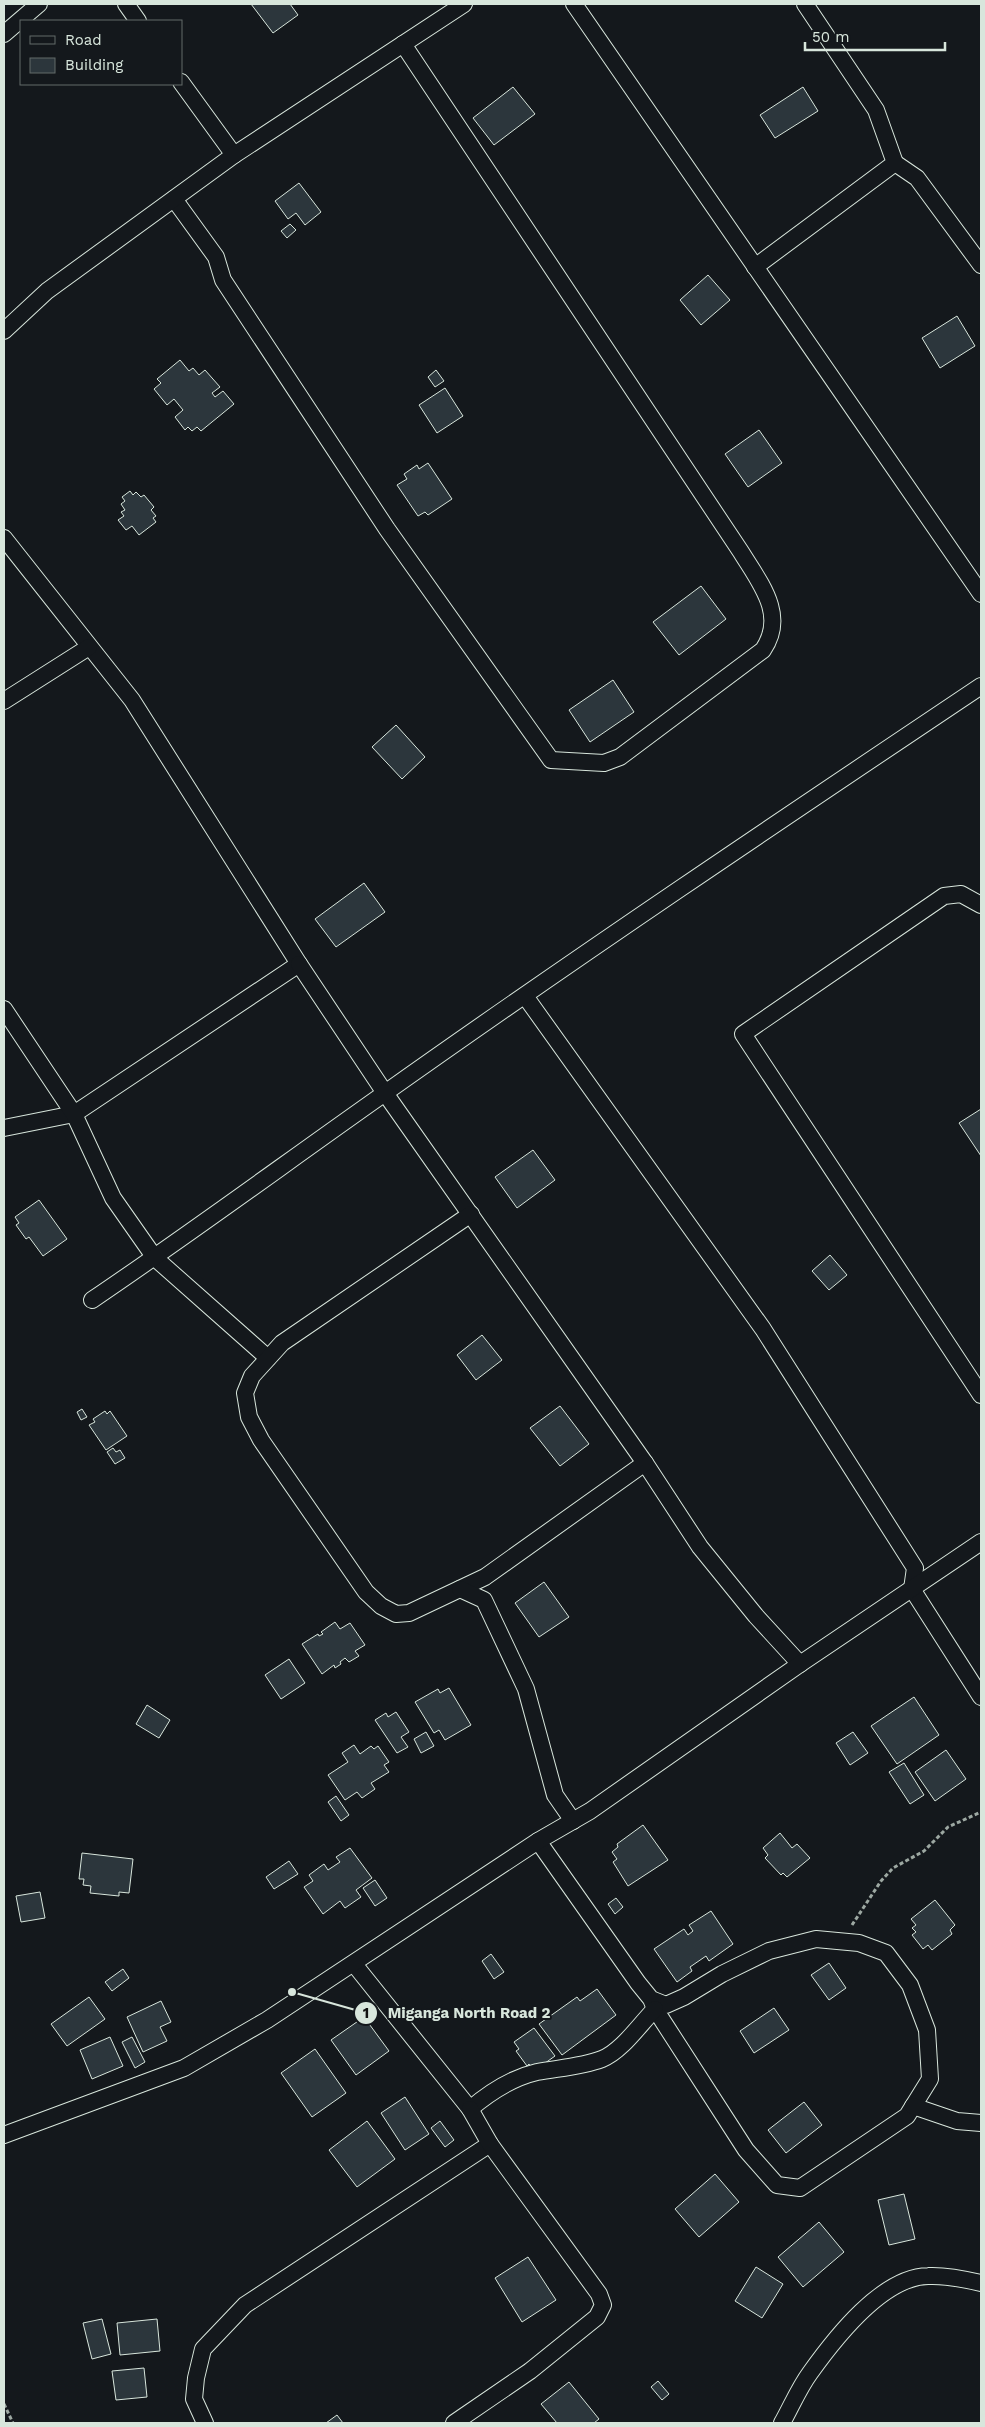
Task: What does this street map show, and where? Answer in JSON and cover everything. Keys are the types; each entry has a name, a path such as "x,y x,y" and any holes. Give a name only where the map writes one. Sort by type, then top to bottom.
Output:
{"street":[{"path":"20,20 39,4"},
{"path":"126,4 137,20"},
{"path":"4,331 48,291 234,155 464,4"},
{"path":"574,4 981,594"},
{"path":"805,4 876,110 895,163 917,178 981,265"},
{"path":"4,34 20,20"},
{"path":"174,199 216,257 223,280 387,529 551,760 604,763 620,757 764,650 770,641 773,628 772,606 736,544 403,44"},
{"path":"182,83 234,155"},
{"path":"755,267 895,163"},
{"path":"4,538 132,700 299,964 385,1093 645,1463 700,1547 756,1616 800,1664"},
{"path":"4,701 90,647"},
{"path":"92,1300 155,1258 385,1093 739,848 981,686"},
{"path":"981,905 961,894 944,896 743,1034 981,1395"},
{"path":"4,1128 74,1114 299,964"},
{"path":"525,996 763,1329 916,1568 912,1589 981,1696"},
{"path":"4,1010 74,1114 113,1198 155,1258 268,1358"},
{"path":"471,1214 282,1343 252,1376 244,1393 248,1417 261,1440 366,1592 381,1606 396,1614 409,1612 460,1589 485,1576 645,1463"},
{"path":"4,2135 184,2068 268,2020 538,1840 573,1821 981,1542"},
{"path":"460,1589 484,1600 526,1689 555,1795 573,1821"},
{"path":"538,1840 653,2004 746,2150 777,2185 800,2188 907,2116 930,2079 927,2030 910,1985 886,1953 859,1944 816,1939 769,1951 666,2005 653,2004"},
{"path":"354,1964 470,2109 490,2144 599,2294 604,2305 597,2317 530,2371 454,2423"},
{"path":"470,2109 499,2086 512,2081 536,2072 602,2059 623,2044 653,2004"},
{"path":"913,2106 956,2121 981,2123"},
{"path":"205,2423 194,2399 196,2378 203,2350 245,2305 490,2144"},
{"path":"782,2423 809,2374 853,2318 897,2284 927,2276 963,2278 981,2283"}],"path":[{"path":"832,1941 854,1924 876,1888 893,1868 924,1851 948,1827 981,1812"},
{"path":"4,2404 14,2423"}],"building":[{"path":"251,4 290,4 298,15 273,33"},
{"path":"513,87 535,114 494,145 473,118"},
{"path":"803,87 818,111 775,138 760,115"},
{"path":"299,183 321,212 305,225 296,213 288,219 275,201"},
{"path":"290,224 296,230 287,238 281,231"},
{"path":"708,275 730,300 701,325 680,300"},
{"path":"957,316 975,346 940,368 922,338"},
{"path":"180,360 189,371 193,368 199,375 205,370 220,387 212,393 215,397 223,391 234,404 201,431 197,427 192,431 188,427 185,430 175,417 183,410 174,399 167,405 154,389 161,383 157,379"},
{"path":"436,370 444,381 435,387 428,377"},
{"path":"445,388 463,416 437,433 419,405"},
{"path":"759,430 782,463 748,487 725,454"},
{"path":"428,463 452,499 428,515 425,512 418,516 397,485 407,479 404,474 417,465 419,469"},
{"path":"130,491 133,495 136,492 141,497 144,495 154,507 151,510 156,516 153,518 156,522 139,535 132,526 126,530 118,520 124,516 121,512 125,510 121,504 125,501 122,497"},
{"path":"701,586 726,619 679,655 653,622"},
{"path":"613,680 634,712 590,742 569,710"},
{"path":"396,725 425,757 402,779 372,747"},
{"path":"364,883 385,912 336,947 315,919"},
{"path":"981,1109 981,1156 959,1123"},
{"path":"533,1150 555,1180 517,1208 495,1177"},
{"path":"39,1200 67,1239 43,1256 29,1237 26,1239 16,1225 19,1223 15,1217"},
{"path":"830,1255 847,1275 829,1290 812,1271"},
{"path":"482,1335 502,1360 476,1380 457,1355"},
{"path":"560,1406 589,1444 560,1466 530,1428"},
{"path":"82,1409 87,1417 81,1420 77,1412"},
{"path":"105,1411 107,1414 110,1411 127,1436 106,1450 89,1425 95,1422 93,1419"},
{"path":"113,1448 116,1452 120,1450 125,1458 115,1464 107,1452"},
{"path":"544,1582 569,1617 539,1637 515,1603"},
{"path":"335,1622 340,1629 350,1623 365,1645 355,1651 359,1656 349,1662 345,1658 340,1662 341,1664 335,1668 334,1665 322,1674 302,1644 318,1634 319,1636 323,1634 321,1632"},
{"path":"289,1659 305,1683 281,1699 265,1675"},
{"path":"449,1688 471,1725 445,1740 439,1730 434,1733 415,1702 438,1689 440,1693"},
{"path":"914,1697 939,1735 897,1764 871,1726"},
{"path":"147,1705 170,1720 159,1738 136,1724"},
{"path":"396,1712 409,1732 401,1737 408,1747 397,1753 375,1720 386,1713 388,1717"},
{"path":"426,1732 434,1746 421,1753 414,1739"},
{"path":"853,1732 868,1753 850,1765 836,1743"},
{"path":"354,1745 360,1754 371,1746 374,1749 378,1746 389,1762 384,1765 389,1772 371,1783 375,1789 362,1798 357,1792 345,1800 328,1775 348,1762 342,1753"},
{"path":"946,1750 966,1779 935,1801 915,1772"},
{"path":"904,1763 924,1795 910,1804 889,1772"},
{"path":"336,1796 349,1815 341,1821 328,1802"},
{"path":"643,1825 668,1860 628,1886 613,1862 617,1859 612,1852 618,1847 617,1844"},
{"path":"780,1833 792,1848 797,1844 810,1858 787,1877 783,1873 781,1875 765,1858 768,1855 763,1848"},
{"path":"350,1848 372,1878 356,1890 361,1897 345,1908 340,1901 323,1914 304,1887 313,1881 309,1875 324,1864 328,1870 340,1862 336,1857"},
{"path":"82,1853 133,1859 129,1893 119,1892 119,1896 90,1893 91,1886 83,1885 84,1879 79,1879"},
{"path":"289,1861 298,1874 274,1889 266,1877"},
{"path":"375,1880 387,1898 375,1906 363,1888"},
{"path":"40,1892 45,1918 21,1922 16,1896"},
{"path":"616,1898 623,1907 615,1914 608,1904"},
{"path":"935,1900 955,1925 950,1930 952,1934 932,1950 928,1945 923,1949 912,1935 916,1932 912,1928 916,1925 911,1919"},
{"path":"711,1911 733,1944 709,1961 706,1956 690,1967 692,1971 677,1982 654,1949 684,1929 688,1935 693,1931 689,1925"},
{"path":"491,1954 504,1972 494,1979 482,1961"},
{"path":"829,1963 846,1988 829,2000 811,1975"},
{"path":"123,1969 129,1978 112,1991 105,1982"},
{"path":"597,1989 616,2015 562,2055 539,2024 577,1997 580,2001"},
{"path":"89,1997 105,2019 67,2046 51,2024"},
{"path":"161,2001 171,2022 160,2027 167,2041 143,2052 127,2017"},
{"path":"774,2008 789,2030 754,2053 740,2031"},
{"path":"364,2017 389,2051 356,2075 331,2040"},
{"path":"534,2028 555,2056 534,2071 529,2064 527,2066 516,2051 519,2049 514,2042"},
{"path":"110,2037 123,2066 92,2079 80,2050"},
{"path":"132,2037 145,2062 135,2068 122,2042"},
{"path":"315,2049 346,2093 312,2117 281,2073"},
{"path":"405,2097 429,2134 405,2150 381,2113"},
{"path":"804,2102 822,2125 786,2153 768,2130"},
{"path":"367,2121 395,2159 357,2187 329,2150"},
{"path":"440,2121 454,2140 445,2147 431,2128"},
{"path":"715,2174 739,2202 699,2237 675,2209"},
{"path":"904,2194 915,2239 889,2245 878,2200"},
{"path":"819,2222 844,2252 803,2287 778,2257"},
{"path":"528,2257 556,2300 522,2322 495,2278"},
{"path":"756,2267 783,2284 762,2318 735,2301"},
{"path":"102,2319 111,2354 92,2359 83,2323"},
{"path":"157,2319 160,2351 120,2355 117,2323"},
{"path":"144,2368 147,2397 116,2400 112,2371"},
{"path":"658,2381 669,2394 662,2400 651,2387"},
{"path":"569,2382 599,2419 594,2423 557,2423 541,2404"},
{"path":"337,2415 343,2423 326,2423"}],"place":[{"name":"Miganga North Road 2","path":"292,1992"}]}
